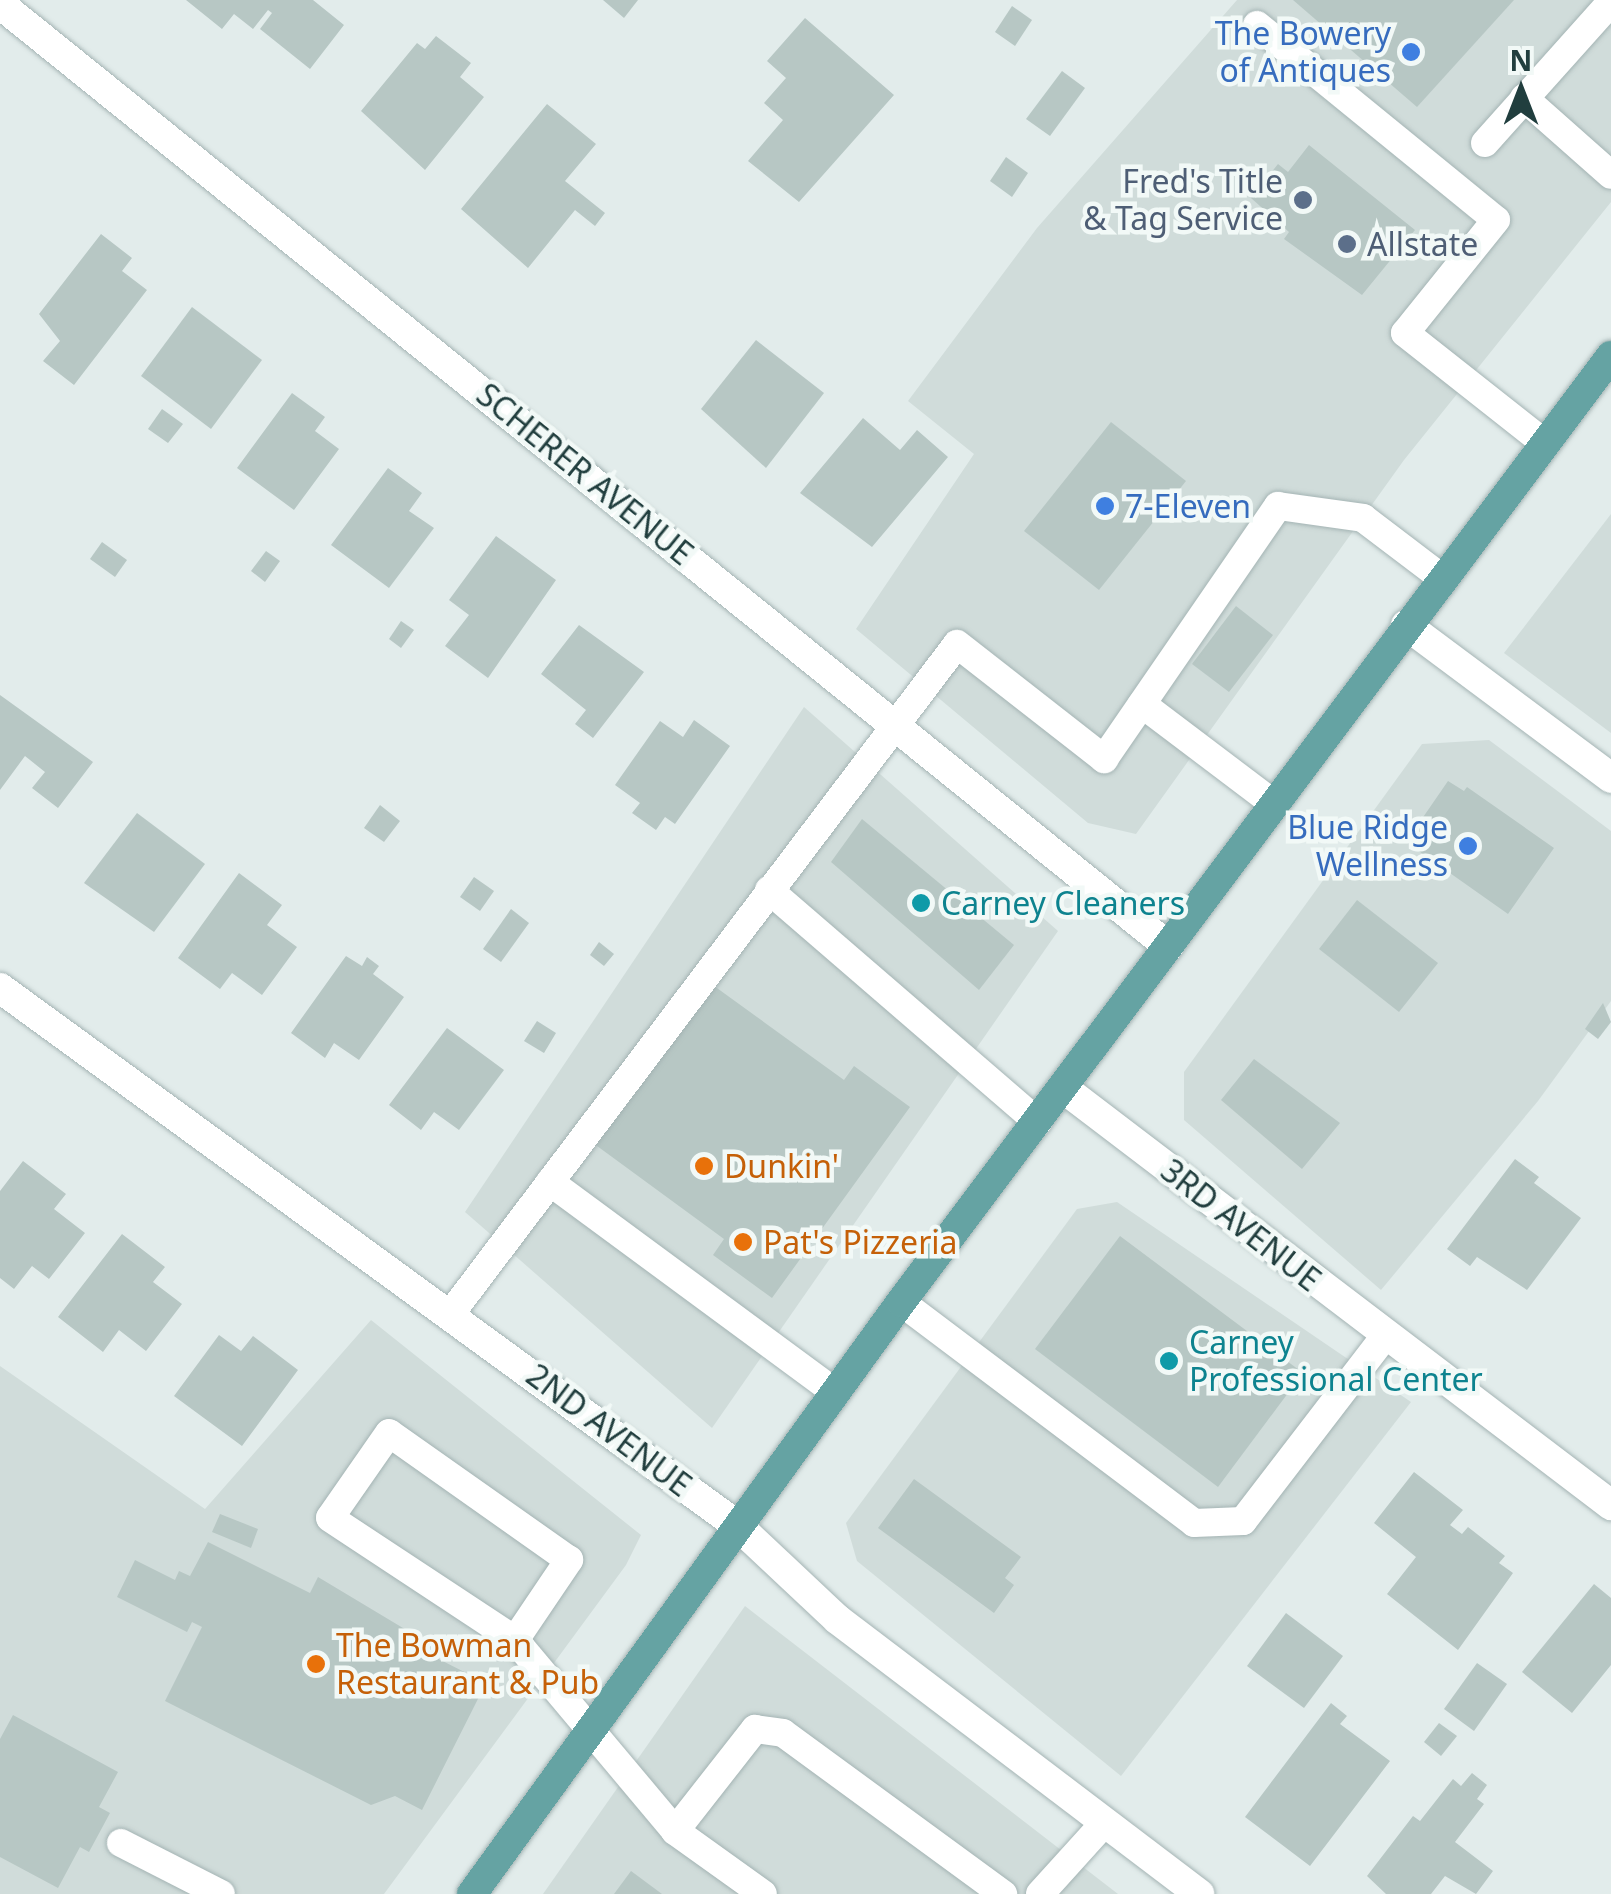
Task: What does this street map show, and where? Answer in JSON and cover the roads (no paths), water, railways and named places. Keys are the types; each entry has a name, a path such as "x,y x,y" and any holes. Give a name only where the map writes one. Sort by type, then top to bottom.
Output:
{"main road":[{"path":"472,1894 901,1302 1611,356"}],"street":[{"name":"SCHERER AVENUE","path":"0,4 1168,946"},
{"path":"1406,625 1611,778"},
{"name":"2ND AVENUE","path":"0,988 452,1312 738,1526 837,1619 1199,1894"},
{"name":"3RD AVENUE","path":"1063,1088 1611,1505"}],"lane":[{"path":"1486,143 1600,5"},
{"path":"1257,25 1496,220 1405,334 1543,442"},
{"path":"1524,98 1611,174"},
{"path":"452,1312 958,644 1104,759 1278,506 1362,518 1442,578"},
{"path":"1142,704 1274,804"},
{"path":"770,890 1038,1122"},
{"path":"550,1182 836,1393"},
{"path":"901,1302 1194,1524 1242,1521 1385,1336"},
{"path":"515,1640 569,1560 388,1433 330,1518 515,1640 675,1831 763,1894"},
{"path":"675,1831 755,1729 783,1733 1003,1894"},
{"path":"1040,1894 1104,1822"},
{"path":"121,1843 220,1894"}],"place":[{"name":"The Bowery of Antiques","path":"1411,52"},
{"name":"Fred's Title & Tag Service","path":"1303,200"},
{"name":"Allstate","path":"1347,244"},
{"name":"7-Eleven","path":"1105,506"},
{"name":"Blue Ridge Wellness","path":"1468,846"},
{"name":"Carney Cleaners","path":"921,903"},
{"name":"Dunkin'","path":"704,1166"},
{"name":"Pat's Pizzeria","path":"743,1242"},
{"name":"Carney Professional Center","path":"1169,1361"},
{"name":"The Bowman Restaurant & Pub","path":"316,1664"}]}
